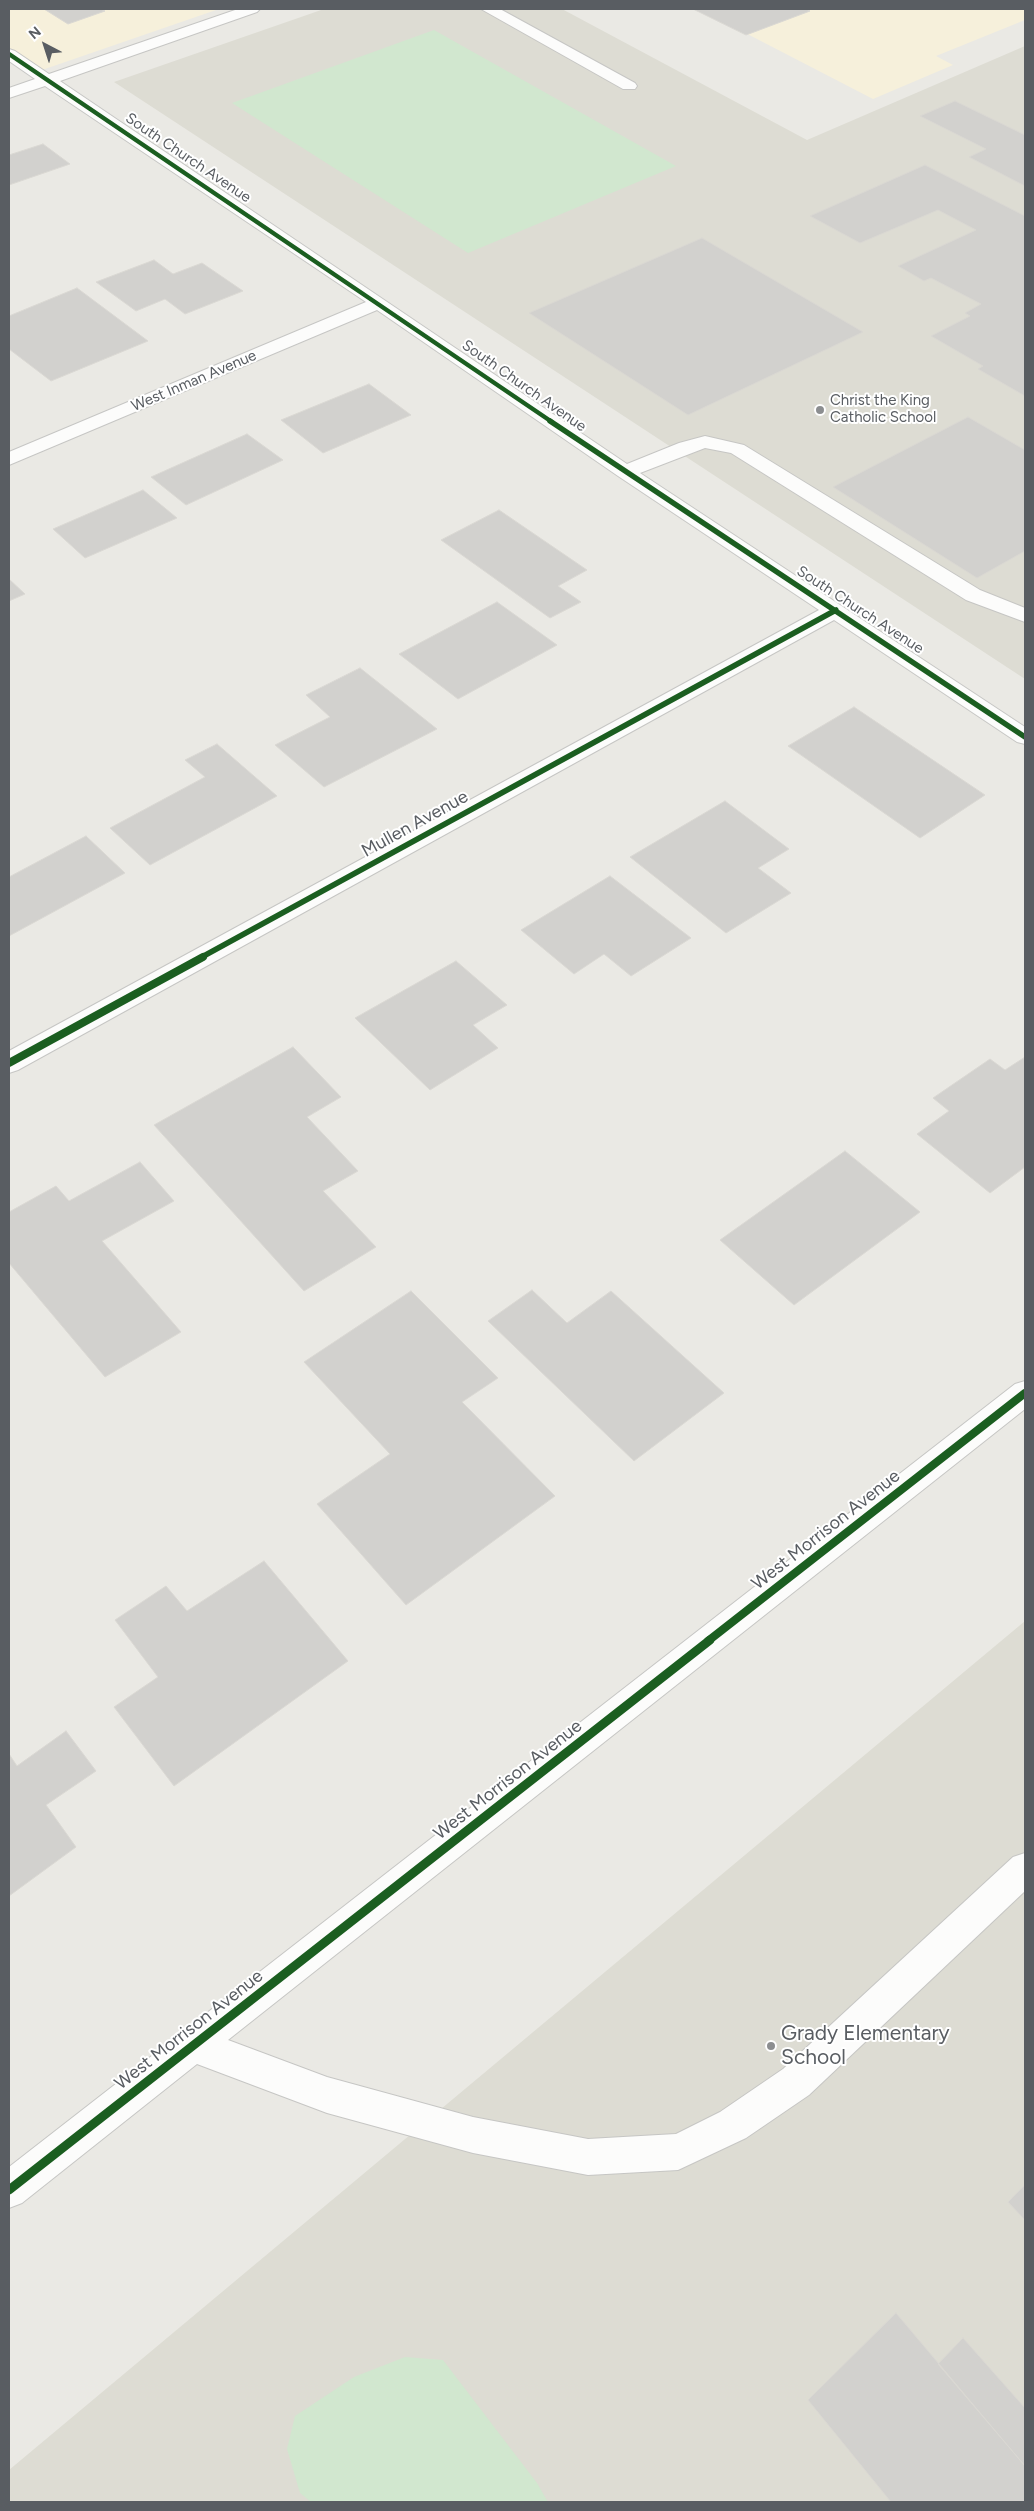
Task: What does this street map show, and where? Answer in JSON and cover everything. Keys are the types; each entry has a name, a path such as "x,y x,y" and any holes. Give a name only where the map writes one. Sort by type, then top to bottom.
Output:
{"street":[{"path":"9,93 252,9"},
{"path":"489,9 630,86"},
{"name":"South Church Avenue","path":"9,54 379,303 625,472 1025,736"},
{"name":"West Inman Avenue","path":"9,459 379,303"},
{"path":"625,472 686,447 705,442 737,449 973,595 1025,614"},
{"name":"Mullen Avenue","path":"9,1063 836,610"},
{"name":"West Morrison Avenue","path":"9,2190 1025,1393"},
{"path":"193,2045 327,2095 473,2135 588,2157 678,2152 733,2125 796,2082 1025,1869"}],"shaded area":[{"path":"9,9 219,9 42,70 9,48"},
{"name":"Christ the King Catholic School","path":"324,9 562,9 807,140 1025,46 1025,679 114,82"},
{"path":"699,9 1025,9 1025,20 936,56 953,65 873,99"},
{"name":"Grady Elementary School","path":"1025,1621 1025,2502 9,2502 9,2470"}],"green space":[{"path":"434,30 676,166 468,253 232,103"},
{"path":"405,2357 443,2360 537,2483 548,2502 311,2502 300,2493 287,2449 295,2416 354,2377"}],"building":[{"path":"44,9 100,9 105,11 68,24"},
{"path":"693,9 806,9 810,11 746,35"},
{"path":"955,101 1025,135 1025,186 969,157 986,149 920,116"},
{"path":"43,144 70,164 9,185 9,155"},
{"path":"925,165 1025,216 1025,396 978,369 983,366 931,336 970,316 965,313 981,304 931,278 924,281 898,266 976,230 938,210 860,243 810,216"},
{"path":"702,238 863,332 688,415 529,313"},
{"path":"154,260 173,274 202,263 243,291 185,314 165,299 136,311 96,282"},
{"path":"77,288 148,341 51,381 9,349 9,316"},
{"path":"369,384 411,415 323,453 281,420"},
{"path":"968,417 1025,450 1025,551 977,578 833,487"},
{"path":"247,434 283,460 186,505 151,477"},
{"path":"143,490 177,518 85,558 53,529"},
{"path":"499,510 587,570 558,586 581,602 550,618 441,540"},
{"path":"9,579 25,594 9,601"},
{"path":"497,602 557,645 458,699 399,654"},
{"path":"360,668 437,729 324,787 275,745 330,717 306,695"},
{"path":"854,707 985,795 920,838 788,746"},
{"path":"217,744 277,796 150,865 110,828 205,777 185,760"},
{"path":"725,801 789,849 758,868 791,893 726,933 630,857"},
{"path":"86,836 125,873 9,936 9,877"},
{"path":"610,876 691,938 631,976 604,954 574,974 521,930"},
{"path":"456,961 507,1005 473,1025 498,1048 430,1090 355,1018"},
{"path":"293,1047 341,1097 307,1117 358,1171 323,1191 376,1247 304,1291 154,1125"},
{"path":"1025,1057 1025,1167 990,1193 917,1134 949,1111 933,1098 990,1059 1005,1070"},
{"path":"845,1151 920,1212 794,1305 720,1240"},
{"path":"140,1162 174,1201 102,1241 181,1332 105,1377 9,1263 9,1212 56,1186 69,1201"},
{"path":"532,1290 567,1323 611,1291 724,1393 634,1461 488,1321"},
{"path":"411,1291 498,1378 462,1402 555,1496 406,1605 317,1504 390,1454 304,1362"},
{"path":"264,1561 348,1661 174,1786 114,1707 158,1677 115,1620 166,1586 187,1611"},
{"path":"66,1731 96,1771 46,1805 76,1847 9,1896 9,1754 17,1766"},
{"path":"1025,2185 1025,2220 1008,2202"},
{"path":"896,2313 1025,2466 1025,2502 891,2502 808,2400"},
{"path":"963,2338 1025,2408 1025,2466 938,2364"}],"cycle path":[{"path":"9,54 379,303 625,472 1025,737"},
{"path":"9,1063 836,610"},
{"path":"9,2190 1025,1393"}],"place":[{"name":"Christ the King Catholic School","path":"820,410"},
{"name":"Grady Elementary School","path":"771,2046"}]}
